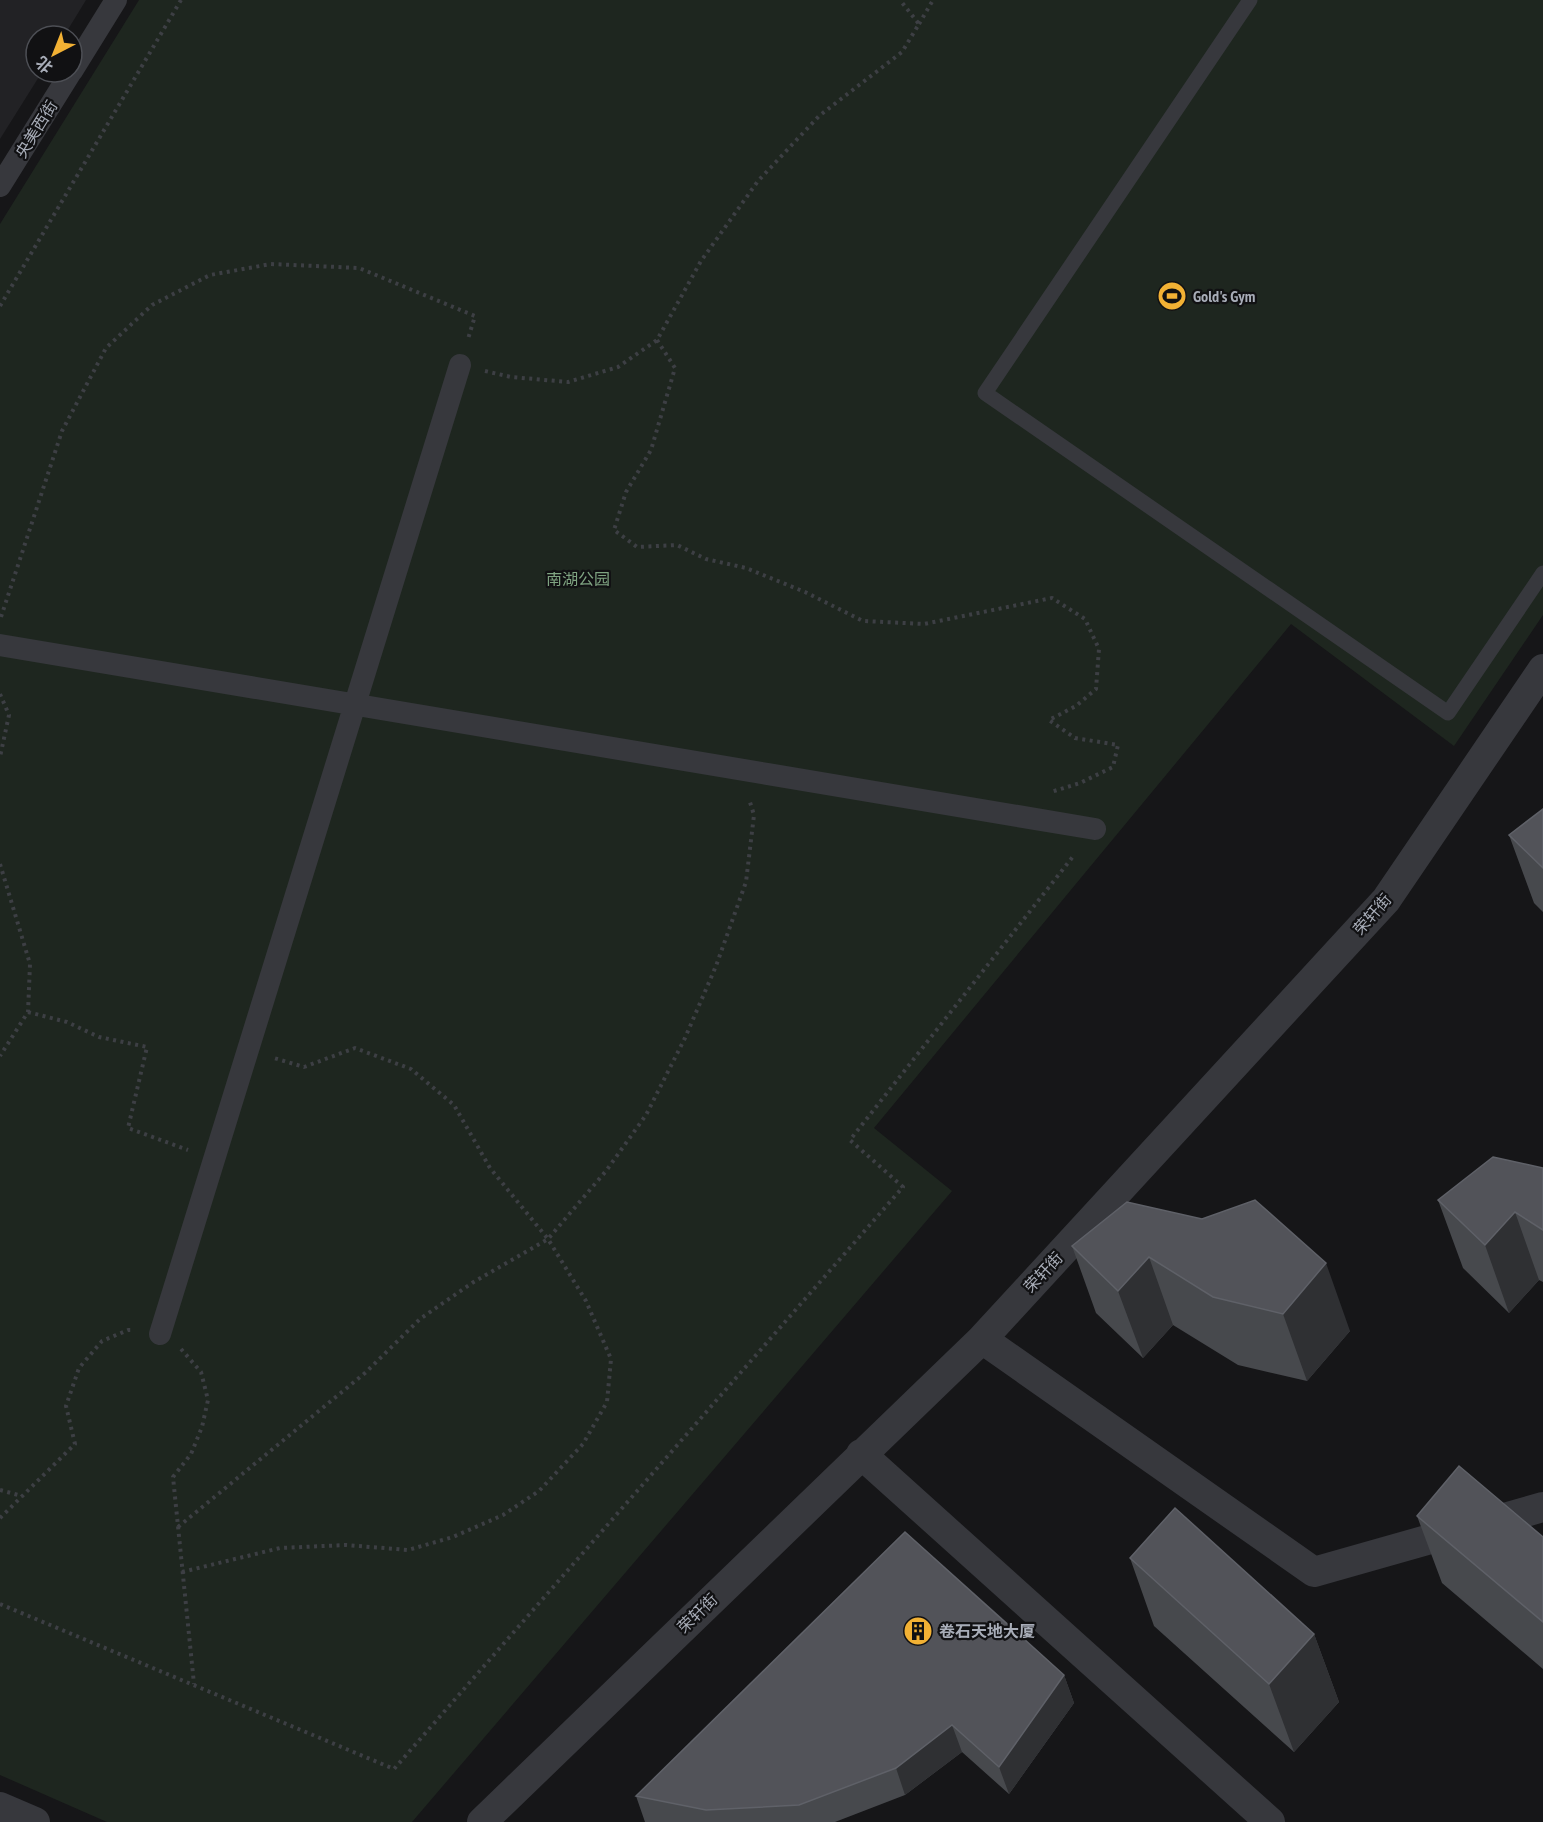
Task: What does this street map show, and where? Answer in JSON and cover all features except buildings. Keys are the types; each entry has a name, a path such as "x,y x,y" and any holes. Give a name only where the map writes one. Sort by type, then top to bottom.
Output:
{"street":[{"name":"央美西街","path":"84,52 116,0"},
{"name":"央美西街","path":"0,186 64,84"},
{"path":"160,1334 460,365"},
{"path":"0,645 1095,829"},
{"name":"荣轩街","path":"482,1822 982,1339 1386,900 1543,669"},
{"path":"982,1339 1314,1572 1543,1507"},
{"path":"861,1454 1270,1822"},
{"path":"0,1807 35,1822"}],"lane":[{"path":"1250,0 984,393 1448,713 1543,573"}],"path":[{"path":"0,306 181,0"},
{"path":"900,0 919,24"},
{"path":"0,621 62,431 106,348 153,305 210,274 271,264 359,268 475,315 460,365 511,377 568,382 618,366 657,340 701,261 758,181 819,116 902,52 933,0"},
{"path":"657,340 675,368 651,450 626,492 614,530 638,547 677,545 706,559 746,568 805,592 863,621 924,624 1052,598 1085,619 1099,649 1096,690 1076,706 1050,720 1075,738 1118,745 1113,767 1080,783 1038,797 1029,818"},
{"path":"0,694 9,715 0,757"},
{"path":"178,1527 365,1373 420,1319 472,1283 548,1239 606,1171 646,1115 685,1038 716,966 746,882 754,815 741,769"},
{"path":"0,1604 394,1768 903,1187 850,1140 1095,829"},
{"path":"0,864 30,964 28,1012 0,1056"},
{"path":"28,1012 67,1022 99,1037 147,1047 128,1128 214,1160"},
{"path":"182,1572 280,1548 346,1545 408,1550 453,1537 503,1515 539,1491 583,1444 607,1402 611,1359 586,1301 548,1239 490,1168 454,1106 411,1069 356,1048 304,1067 248,1050"},
{"path":"0,1518 75,1444 66,1406 79,1368 102,1341 128,1330 160,1334 183,1350 201,1372 208,1400 202,1427 191,1454 173,1477 194,1684"},
{"path":"0,1490 22,1496"}],"shaded area":[{"path":"0,0 86,0 71,24 24,24 24,84 34,84 0,139"}],"green space":[{"name":"南湖公园","path":"139,0 1543,0 1543,615 1454,746 1291,624 874,1128 952,1191 412,1822 107,1822 0,1775 0,224"}],"place":[{"name":"Gold's Gym","path":"1172,296"},
{"name":"卷石天地大厦","path":"918,1631"}]}
